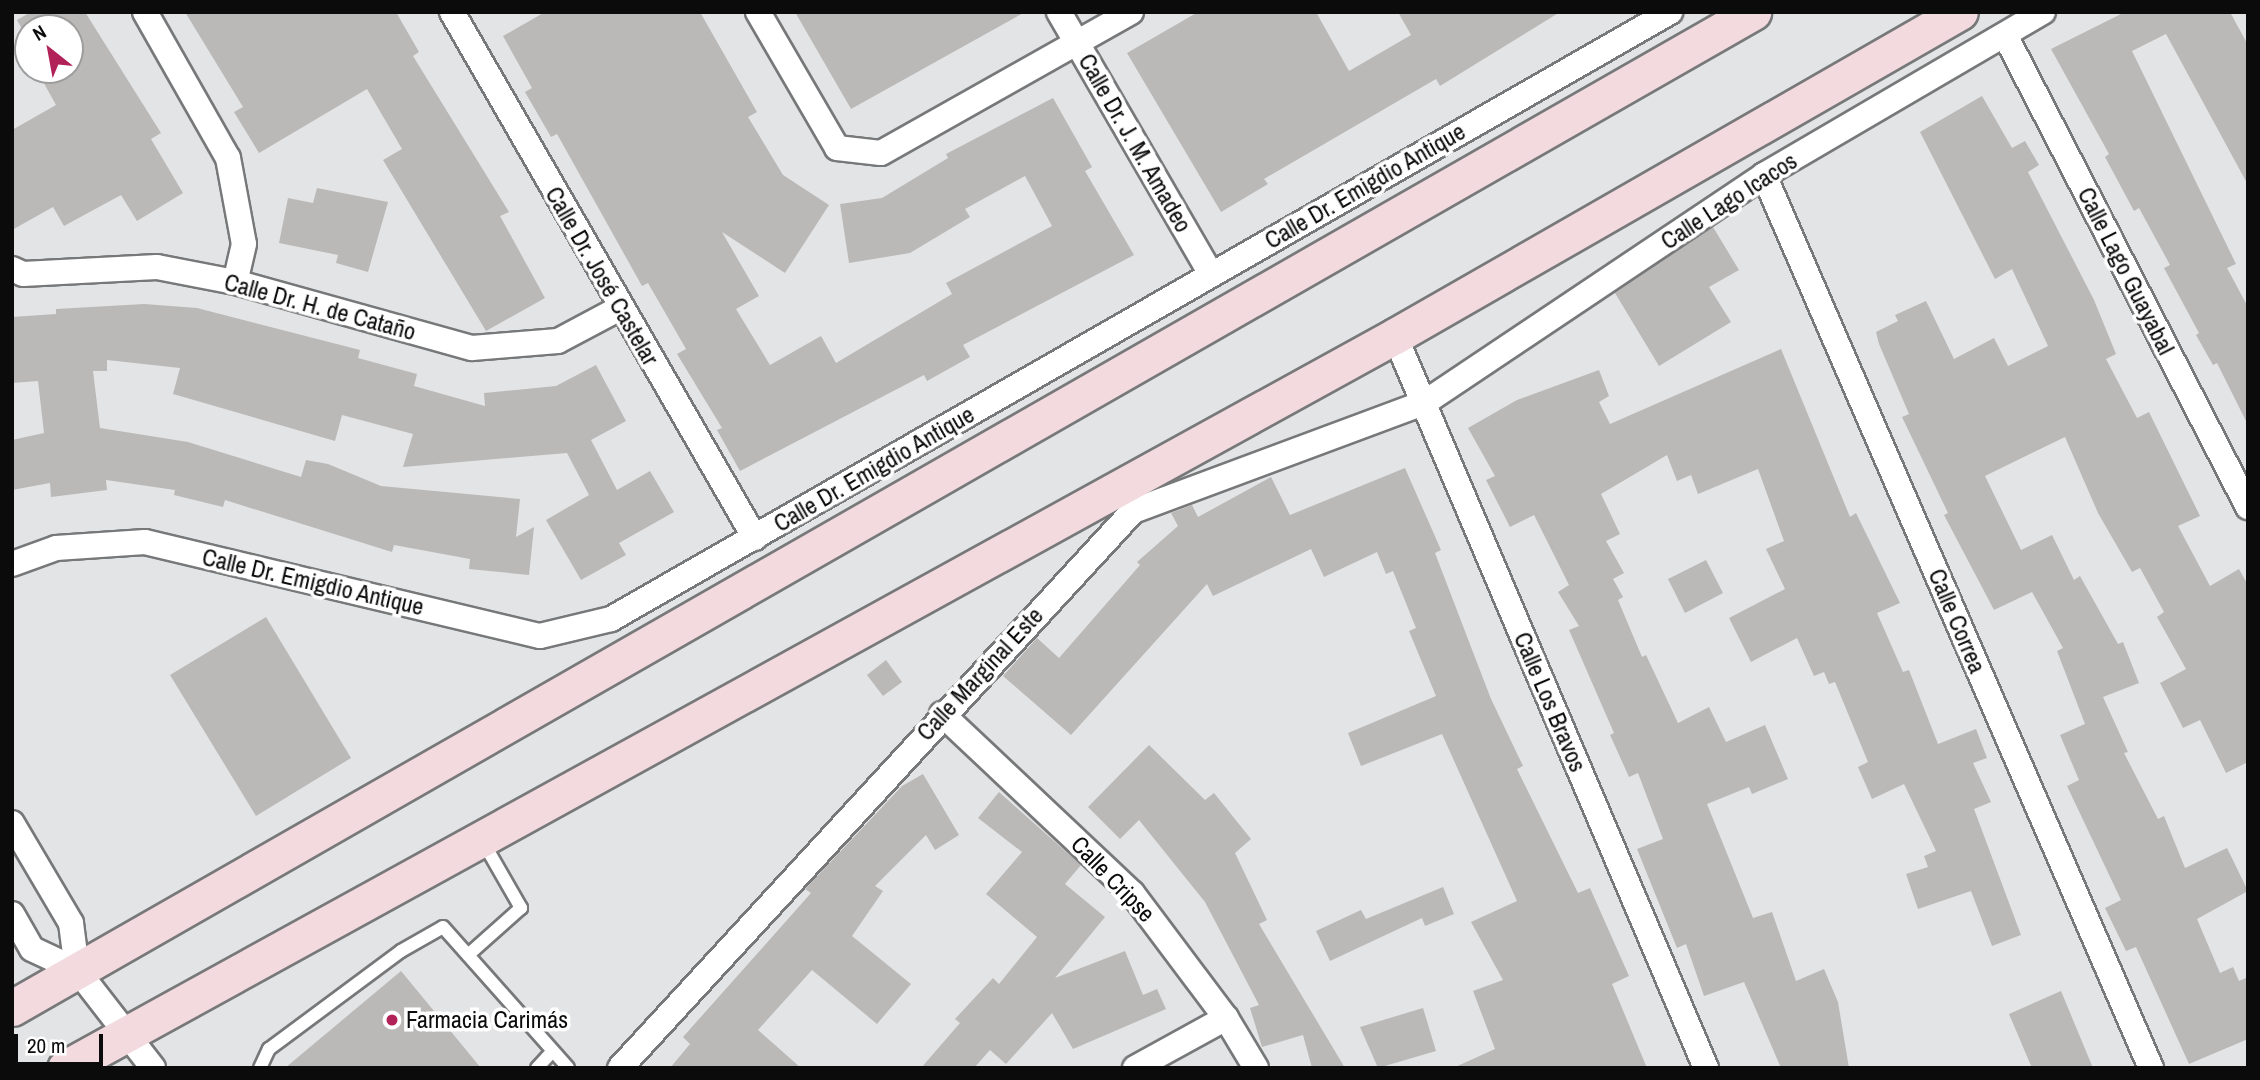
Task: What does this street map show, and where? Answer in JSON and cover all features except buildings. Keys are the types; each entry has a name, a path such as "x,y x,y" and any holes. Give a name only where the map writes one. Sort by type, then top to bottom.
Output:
{"street":[{"path":"145,12 228,158 244,244 235,282"},
{"name":"Calle Dr. José Castelar","path":"452,12 620,308 755,538"},
{"path":"758,12 837,148 881,153 1131,12"},
{"name":"Calle Dr. J. M. Amadeo","path":"1059,12 1211,275"},
{"path":"12,1008 1753,12"},
{"path":"65,1068 1395,336 1960,12"},
{"name":"Calle Lago Icacos","path":"1424,403 1764,175 2043,12"},
{"name":"Calle Dr. Emigdio Antique","path":"12,564 56,548 145,542 540,636 611,619 1668,13"},
{"name":"Calle Lago Guayabal","path":"2004,35 2248,507"},
{"name":"Calle Correa","path":"1764,175 2151,1068"},
{"name":"Calle Dr. H. de Cataño","path":"12,269 23,274 158,267 235,282 472,348 558,341 620,308"},
{"name":"Calle Los Bravos","path":"1395,336 1706,1068"},
{"name":"Calle Marginal Este","path":"620,1068 942,714 1133,511 1424,403"},
{"name":"Calle Cripse","path":"942,714 1132,892 1226,1018 1256,1068"},
{"path":"12,823 71,923 78,970 153,1068"},
{"path":"12,914 32,949 78,970"},
{"path":"1135,1068 1226,1018"}],"lane":[{"path":"468,955 521,908 481,838"},
{"path":"260,1068 269,1049 401,951 443,928 568,1068"},
{"path":"537,1068 553,1051"}],"place":[{"name":"Farmacia Carimás","path":"392,1020"}]}
